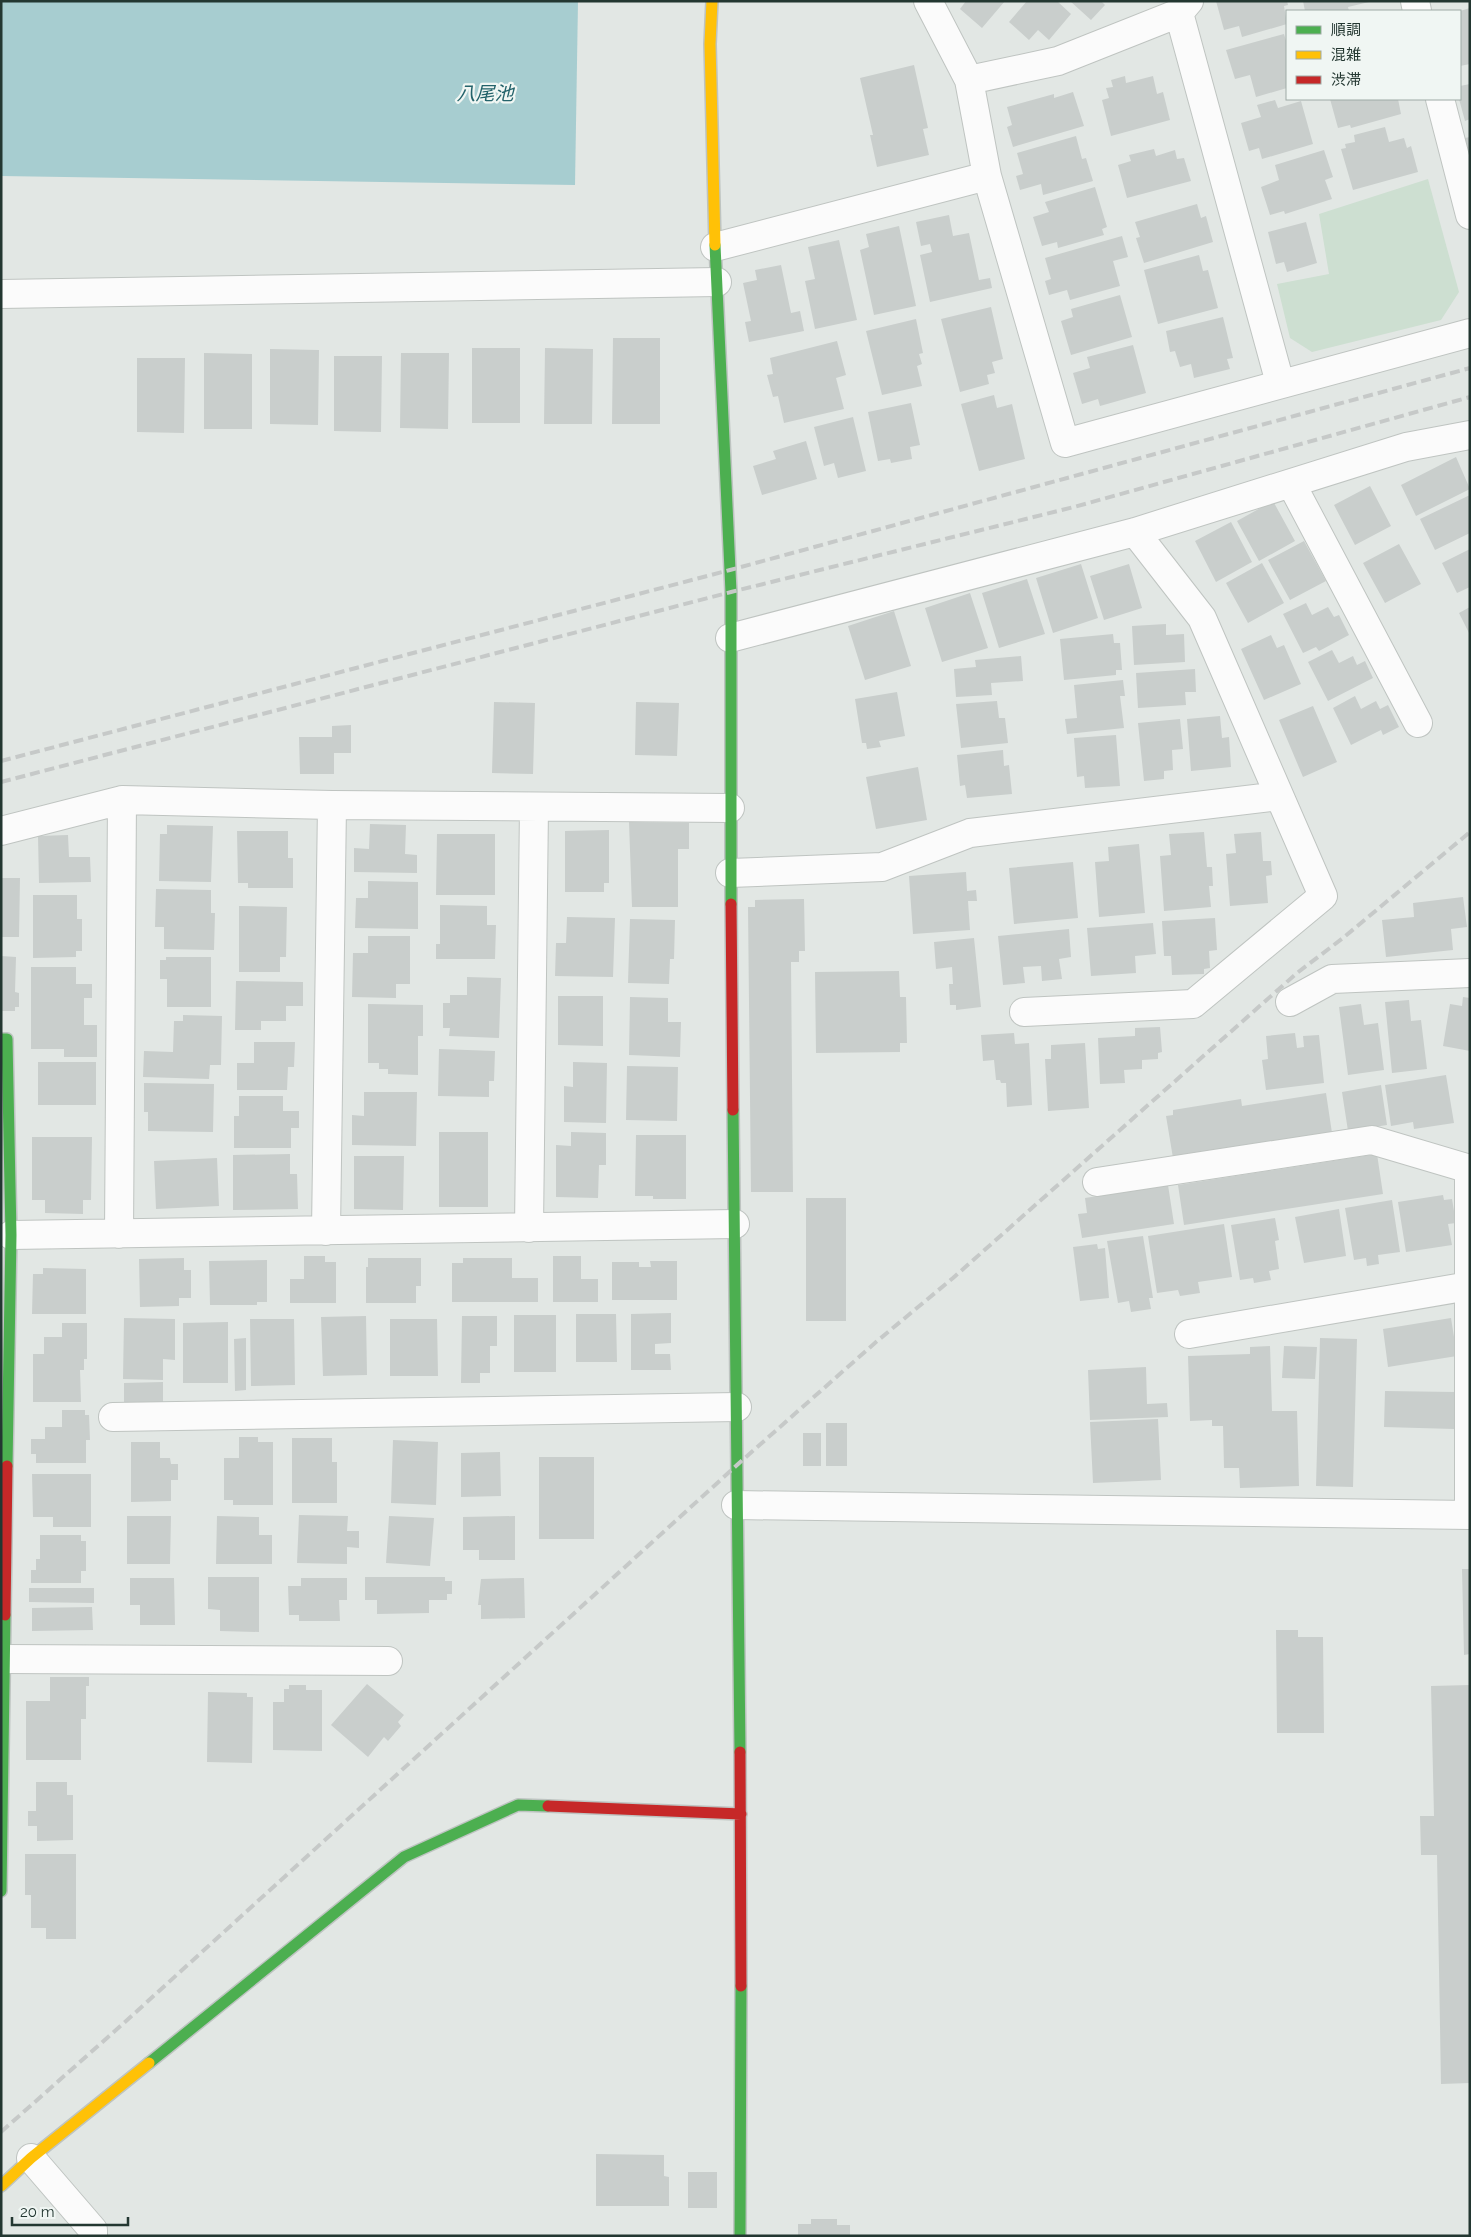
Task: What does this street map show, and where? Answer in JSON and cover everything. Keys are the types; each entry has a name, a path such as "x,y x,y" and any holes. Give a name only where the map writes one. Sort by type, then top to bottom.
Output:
{"street":[{"path":"712,1 710,44 715,248 731,592 730,873 740,1814 740,2236"},
{"path":"928,1 969,80 987,176 1065,443 1280,383 1470,334"},
{"path":"969,80 1058,61 1184,7 1280,383"},
{"path":"1440,100 1470,216"},
{"path":"715,248 987,176"},
{"path":"1,294 717,282"},
{"path":"730,638 1135,532 1406,447 1470,435"},
{"path":"1291,483 1418,722"},
{"path":"1024,1012 1193,1004 1323,896 1202,618 1135,532"},
{"path":"730,873 882,867 970,833 1279,796"},
{"path":"1,831 122,800 332,805 730,808"},
{"path":"119,1234 122,800"},
{"path":"326,1231 332,805"},
{"path":"529,1228 534,807"},
{"path":"1290,1002 1332,979 1470,973"},
{"path":"1,1039 7,1040 11,1235 3,1594 1,1891"},
{"path":"736,1505 1469,1515 1469,1169 1372,1140 1097,1182"},
{"path":"11,1235 735,1224"},
{"path":"1190,1334 1468,1286"},
{"path":"113,1417 737,1407"},
{"path":"4,1659 388,1661"},
{"path":"1,2186 31,2158 404,1857 518,1805 740,1814"},
{"path":"31,2158 93,2230 93,2236"}],"green space":[{"path":"1428,179 1459,292 1441,320 1312,352 1290,338 1277,284 1329,274 1319,214"}],"water":[{"name":"八尾池","path":"1,1 578,1 575,185 1,176"}],"building":[{"path":"966,1 1005,1 982,28 960,9"},
{"path":"1027,1 1057,1 1071,14 1049,40 1038,30 1029,40 1009,22"},
{"path":"1070,1 1101,1 1105,5 1091,20"},
{"path":"1216,1 1287,1 1288,5 1284,6 1286,24 1242,37 1239,26 1224,30"},
{"path":"1303,1 1369,1 1348,7 1349,10 1305,10"},
{"path":"1470,8 1470,64 1461,66 1461,11"},
{"path":"1284,34 1286,41 1286,88 1256,97 1250,75 1235,79 1226,50"},
{"path":"914,65 928,128 923,129 929,155 877,167 870,135 873,135 860,78"},
{"path":"1125,76 1126,83 1153,76 1157,94 1163,92 1170,120 1111,136 1102,100 1109,98 1106,88 1113,87 1111,80"},
{"path":"1470,84 1470,119 1465,121 1459,100 1461,100 1461,86"},
{"path":"1073,92 1084,126 1013,147 1007,127 1012,125 1007,107 1054,94 1054,98"},
{"path":"1275,100 1278,108 1301,101 1313,144 1262,159 1259,148 1249,151 1241,123 1261,117 1257,105"},
{"path":"1330,100 1398,100 1401,114 1351,128 1350,125 1338,128"},
{"path":"1385,127 1389,142 1404,138 1407,148 1411,146 1418,172 1353,190 1341,149 1346,148 1345,144 1355,142 1354,135"},
{"path":"1076,136 1082,159 1086,158 1093,181 1043,195 1041,184 1020,190 1016,176 1023,174 1017,153"},
{"path":"1470,137 1470,154 1469,154 1465,138"},
{"path":"1154,149 1156,156 1175,150 1177,159 1184,158 1191,181 1127,198 1118,165 1131,161 1129,155"},
{"path":"1324,150 1333,177 1325,180 1332,199 1285,214 1284,211 1270,215 1261,187 1279,180 1275,165"},
{"path":"1095,187 1107,227 1102,229 1104,235 1058,248 1057,242 1042,246 1033,217 1049,212 1045,202"},
{"path":"1197,204 1201,218 1206,216 1213,242 1144,263 1136,238 1140,237 1135,222"},
{"path":"949,215 953,236 969,233 979,280 990,278 992,288 930,302 920,255 932,252 930,244 921,246 916,222"},
{"path":"1306,222 1317,263 1287,272 1284,262 1276,264 1268,232"},
{"path":"899,226 916,306 874,315 860,250 869,247 866,234"},
{"path":"1122,236 1128,257 1113,261 1120,286 1070,300 1067,290 1049,295 1045,281 1051,279 1045,258"},
{"path":"839,240 857,320 815,329 805,281 815,279 808,247"},
{"path":"1199,255 1203,271 1208,270 1218,308 1158,324 1144,270"},
{"path":"781,265 791,313 800,311 804,331 749,342 745,322 751,321 743,283 757,280 755,270"},
{"path":"1120,295 1132,337 1071,355 1061,321 1073,317 1071,309"},
{"path":"991,307 1003,359 992,362 995,373 987,375 989,384 960,392 941,319"},
{"path":"1223,317 1233,358 1227,359 1230,369 1194,378 1191,364 1180,367 1175,351 1170,352 1166,331"},
{"path":"916,319 923,353 919,354 922,364 917,366 922,386 882,395 866,331"},
{"path":"613,338 660,338 660,424 612,424"},
{"path":"837,341 846,375 836,378 844,409 784,423 778,396 773,397 767,375 773,374 770,358"},
{"path":"1133,345 1146,393 1100,406 1098,399 1082,404 1073,373 1090,368 1087,357"},
{"path":"472,348 520,348 520,423 472,423"},
{"path":"545,348 593,349 592,424 544,424"},
{"path":"270,349 319,350 318,425 270,424"},
{"path":"204,353 252,354 252,429 204,429"},
{"path":"401,353 449,353 448,429 400,428"},
{"path":"334,356 382,356 381,432 334,431"},
{"path":"137,358 185,358 184,433 137,432"},
{"path":"994,395 997,408 1012,404 1025,459 979,471 961,404"},
{"path":"911,403 920,445 910,447 912,459 891,463 890,459 878,461 868,412"},
{"path":"853,417 866,471 838,478 834,463 824,466 814,427"},
{"path":"806,441 817,479 762,495 753,466 776,459 773,451"},
{"path":"1456,457 1470,489 1416,516 1401,485"},
{"path":"1370,486 1391,526 1355,545 1334,505"},
{"path":"1470,495 1470,533 1435,550 1420,519"},
{"path":"1273,501 1295,541 1259,561 1237,521"},
{"path":"1231,522 1252,562 1216,582 1195,541"},
{"path":"1304,541 1326,581 1290,600 1268,560"},
{"path":"1399,544 1421,584 1385,603 1363,563"},
{"path":"1470,549 1470,587 1457,593 1442,563"},
{"path":"1262,563 1284,603 1248,623 1226,583"},
{"path":"1081,564 1098,618 1053,633 1036,578"},
{"path":"1129,564 1142,608 1104,620 1090,576"},
{"path":"1027,579 1045,634 999,648 982,593"},
{"path":"970,593 988,648 942,662 925,608"},
{"path":"1306,603 1312,615 1328,607 1334,617 1339,615 1349,635 1319,651 1316,647 1303,653 1283,614"},
{"path":"1470,607 1470,635 1459,613"},
{"path":"894,611 911,666 865,680 848,626"},
{"path":"1166,624 1166,635 1184,634 1185,662 1134,665 1132,626"},
{"path":"1113,634 1114,643 1120,643 1122,670 1116,670 1116,675 1064,680 1060,639"},
{"path":"1271,635 1277,648 1284,645 1301,684 1264,700 1241,649"},
{"path":"1332,650 1339,663 1353,656 1357,665 1365,661 1373,678 1328,701 1308,662"},
{"path":"1021,656 1023,681 991,683 992,695 956,697 954,669 976,667 975,660"},
{"path":"1195,669 1196,692 1185,692 1186,705 1138,708 1136,673"},
{"path":"1123,680 1125,696 1120,696 1124,728 1067,734 1065,719 1077,718 1074,685"},
{"path":"897,692 905,736 879,741 881,747 867,749 866,743 862,743 855,699"},
{"path":"1355,696 1361,709 1376,701 1380,709 1388,705 1399,727 1383,735 1381,730 1351,745 1333,708"},
{"path":"997,701 999,718 1005,718 1008,743 961,748 956,704"},
{"path":"494,702 535,703 533,774 492,773"},
{"path":"636,702 679,703 677,756 635,755"},
{"path":"1313,706 1337,762 1303,777 1279,720"},
{"path":"1220,716 1222,738 1229,737 1231,767 1191,771 1187,719"},
{"path":"1180,719 1183,749 1172,750 1173,770 1164,771 1164,779 1144,781 1138,723"},
{"path":"351,725 351,753 334,753 334,774 300,774 299,737 332,737 332,726"},
{"path":"1116,735 1120,786 1085,788 1084,776 1077,777 1074,738"},
{"path":"1003,750 1004,766 1009,765 1012,794 967,798 965,785 960,786 957,755"},
{"path":"918,767 927,820 876,829 866,777"},
{"path":"629,822 689,823 689,849 678,849 678,907 632,907"},
{"path":"370,824 406,825 405,854 417,855 417,873 354,872 354,848 369,849"},
{"path":"167,825 213,826 211,882 159,881 160,834 167,834"},
{"path":"609,830 609,883 604,883 604,892 565,892 565,831"},
{"path":"237,831 288,831 288,858 293,858 293,888 248,888 248,883 238,883"},
{"path":"1204,832 1207,867 1212,867 1213,886 1209,886 1211,907 1164,911 1160,856 1171,855 1169,834"},
{"path":"1261,832 1263,861 1271,861 1272,875 1266,876 1268,903 1230,906 1226,854 1236,853 1234,834"},
{"path":"437,834 495,834 495,895 436,895"},
{"path":"68,835 69,857 90,857 91,882 39,883 38,836"},
{"path":"1139,844 1145,913 1099,917 1095,862 1109,861 1108,847"},
{"path":"1073,862 1078,918 1014,924 1009,868"},
{"path":"966,872 967,891 976,890 977,901 968,901 970,930 913,934 909,876"},
{"path":"1,878 20,878 19,937 1,937"},
{"path":"368,881 418,882 418,929 355,928 356,898 368,898"},
{"path":"156,889 211,890 211,913 215,913 214,950 164,949 164,927 155,927"},
{"path":"33,895 77,895 77,919 82,919 82,951 76,951 76,957 33,958"},
{"path":"1463,897 1467,927 1451,929 1453,950 1386,957 1382,920 1414,917 1413,903"},
{"path":"804,899 805,951 799,951 799,962 791,962 793,1192 751,1192 748,907 755,907 755,900"},
{"path":"440,905 487,906 487,925 496,925 495,959 436,959 436,944 440,944"},
{"path":"239,906 287,907 286,957 280,957 280,972 239,972"},
{"path":"567,917 615,918 613,977 555,976 556,943 566,943"},
{"path":"1215,918 1217,950 1209,951 1210,968 1204,969 1204,974 1172,975 1171,956 1164,956 1162,921"},
{"path":"630,919 675,920 674,959 670,959 669,984 628,983"},
{"path":"1153,923 1156,954 1135,956 1136,973 1091,976 1087,928"},
{"path":"1069,929 1071,957 1059,959 1062,979 1042,981 1041,966 1023,967 1025,983 1003,985 998,936"},
{"path":"368,936 410,936 410,984 396,984 396,998 352,997 353,953 368,953"},
{"path":"974,938 981,1007 956,1010 956,1005 950,1005 949,984 953,984 952,967 936,969 934,942"},
{"path":"1,956 16,957 15,992 19,993 19,1007 15,1007 15,1011 1,1011"},
{"path":"166,957 211,957 211,1007 167,1007 167,979 160,979 160,960 166,960"},
{"path":"31,967 76,967 76,984 92,984 92,998 84,998 84,1025 97,1025 97,1057 64,1057 64,1049 31,1049"},
{"path":"899,971 900,997 906,997 907,1043 900,1043 900,1052 816,1053 815,972"},
{"path":"467,977 501,978 499,1038 449,1036 450,1028 443,1028 443,1003 450,1003 450,995 467,995"},
{"path":"236,981 303,982 303,1006 286,1006 286,1021 261,1021 261,1030 235,1030"},
{"path":"558,996 603,996 603,1046 558,1045"},
{"path":"630,997 668,998 668,1022 681,1022 680,1057 629,1055"},
{"path":"1463,997 1470,998 1470,1051 1443,1046 1450,1004 1462,1006"},
{"path":"1409,1000 1411,1021 1421,1020 1427,1069 1392,1073 1385,1002"},
{"path":"368,1004 423,1005 423,1036 418,1036 418,1075 388,1074 388,1069 379,1069 379,1063 368,1063"},
{"path":"1361,1004 1364,1025 1378,1023 1384,1070 1348,1075 1339,1007"},
{"path":"183,1015 222,1016 221,1065 210,1065 209,1079 143,1077 144,1051 173,1052 174,1021 183,1021"},
{"path":"1160,1027 1162,1052 1158,1053 1158,1059 1142,1060 1142,1069 1124,1070 1125,1083 1100,1084 1098,1038 1135,1036 1135,1028"},
{"path":"1014,1033 1015,1044 1029,1043 1032,1105 1007,1107 1006,1083 996,1080 994,1060 983,1061 981,1035"},
{"path":"1295,1033 1297,1048 1304,1047 1303,1036 1319,1035 1324,1083 1266,1090 1262,1060 1268,1059 1266,1036"},
{"path":"254,1042 295,1042 294,1067 288,1067 287,1090 237,1090 237,1063 254,1063"},
{"path":"1085,1043 1089,1108 1048,1111 1045,1059 1051,1059 1051,1045"},
{"path":"439,1049 495,1051 494,1081 489,1081 489,1097 438,1096"},
{"path":"38,1062 96,1062 96,1105 38,1105"},
{"path":"573,1062 607,1063 606,1123 564,1122 564,1086 573,1087"},
{"path":"627,1066 678,1067 677,1121 626,1120"},
{"path":"1446,1075 1454,1123 1414,1129 1413,1122 1391,1126 1385,1085"},
{"path":"144,1083 214,1084 213,1132 148,1131 148,1112 144,1112"},
{"path":"1381,1085 1387,1125 1348,1131 1342,1092"},
{"path":"364,1092 417,1092 416,1146 352,1145 352,1115 364,1116"},
{"path":"1326,1093 1332,1133 1173,1158 1166,1116 1173,1115 1173,1110 1241,1099 1242,1106"},
{"path":"239,1096 283,1096 283,1111 299,1111 299,1128 291,1128 291,1148 234,1148 234,1116 239,1116"},
{"path":"439,1132 488,1132 488,1207 439,1207"},
{"path":"571,1132 606,1133 606,1165 599,1165 598,1198 556,1197 556,1145 571,1146"},
{"path":"636,1135 686,1135 686,1199 653,1199 653,1196 635,1196"},
{"path":"32,1137 92,1137 91,1200 83,1200 83,1214 45,1213 45,1200 32,1200"},
{"path":"290,1154 290,1174 297,1174 298,1209 233,1210 233,1155"},
{"path":"1377,1154 1383,1194 1184,1225 1178,1185"},
{"path":"354,1156 404,1156 403,1210 354,1209"},
{"path":"217,1158 219,1206 156,1209 154,1161"},
{"path":"1168,1185 1174,1224 1082,1238 1078,1214 1087,1213 1085,1198"},
{"path":"1443,1195 1444,1200 1452,1199 1456,1223 1448,1224 1452,1245 1406,1252 1398,1202"},
{"path":"806,1198 846,1198 846,1321 806,1321"},
{"path":"1392,1200 1400,1252 1378,1255 1379,1264 1367,1266 1366,1258 1354,1260 1345,1208"},
{"path":"1339,1209 1346,1256 1304,1263 1295,1217"},
{"path":"1275,1218 1279,1240 1275,1241 1279,1269 1269,1271 1271,1280 1254,1283 1253,1278 1240,1280 1231,1225"},
{"path":"1224,1224 1232,1277 1198,1282 1200,1293 1180,1296 1178,1290 1157,1293 1148,1236"},
{"path":"1143,1236 1153,1298 1149,1298 1151,1309 1131,1312 1129,1301 1118,1303 1107,1241"},
{"path":"1097,1244 1098,1249 1105,1248 1109,1298 1080,1301 1073,1247"},
{"path":"304,1256 325,1256 325,1262 336,1262 336,1303 290,1303 290,1279 304,1279"},
{"path":"553,1256 581,1256 581,1279 598,1279 598,1302 553,1302"},
{"path":"184,1258 184,1270 191,1270 191,1298 179,1298 179,1306 140,1307 139,1259"},
{"path":"368,1258 421,1258 421,1286 416,1286 416,1303 366,1303 366,1267 368,1267"},
{"path":"463,1258 512,1258 512,1278 538,1278 538,1302 452,1302 452,1263 463,1263"},
{"path":"267,1260 267,1302 257,1302 257,1305 210,1305 209,1261"},
{"path":"650,1261 677,1261 677,1300 612,1300 612,1262 639,1262 639,1267 651,1267"},
{"path":"43,1268 86,1269 86,1314 32,1314 33,1274 43,1274"},
{"path":"671,1313 671,1343 655,1344 655,1354 670,1354 671,1370 631,1370 631,1314"},
{"path":"576,1314 616,1314 617,1362 576,1362"},
{"path":"514,1315 556,1315 556,1372 514,1372"},
{"path":"366,1316 367,1375 323,1376 321,1317"},
{"path":"462,1316 497,1316 497,1346 490,1346 490,1373 480,1373 480,1383 461,1383"},
{"path":"124,1318 175,1319 175,1360 163,1359 163,1380 123,1379"},
{"path":"1451,1318 1457,1356 1388,1367 1383,1329"},
{"path":"250,1319 294,1319 295,1385 251,1386"},
{"path":"390,1319 437,1319 438,1376 390,1376"},
{"path":"228,1322 228,1383 183,1383 183,1323"},
{"path":"62,1323 87,1323 87,1359 84,1359 84,1370 80,1370 81,1402 33,1402 33,1354 44,1354 44,1337 62,1337"},
{"path":"246,1338 246,1390 235,1391 234,1339"},
{"path":"1320,1338 1357,1339 1353,1487 1316,1486"},
{"path":"1270,1346 1272,1411 1297,1411 1299,1486 1240,1488 1239,1468 1224,1468 1223,1426 1212,1426 1212,1420 1190,1421 1188,1356 1250,1354 1250,1347"},
{"path":"1284,1346 1317,1347 1315,1379 1282,1378"},
{"path":"1146,1367 1147,1404 1167,1403 1168,1417 1090,1420 1088,1370"},
{"path":"163,1382 163,1402 124,1402 124,1383"},
{"path":"1385,1391 1455,1392 1454,1429 1384,1427"},
{"path":"62,1410 85,1410 85,1415 89,1415 90,1440 86,1440 86,1463 36,1463 36,1454 31,1454 31,1439 45,1439 45,1427 62,1427"},
{"path":"1158,1419 1161,1480 1093,1483 1090,1422"},
{"path":"826,1423 847,1423 847,1466 826,1466"},
{"path":"803,1433 821,1433 821,1466 803,1466"},
{"path":"239,1437 258,1437 258,1442 273,1442 273,1505 233,1505 233,1500 224,1500 224,1458 239,1458"},
{"path":"292,1438 332,1438 332,1462 337,1462 337,1503 292,1503"},
{"path":"393,1440 438,1442 436,1505 391,1503"},
{"path":"131,1442 160,1442 160,1458 170,1458 171,1464 178,1464 178,1480 171,1480 171,1501 131,1502"},
{"path":"500,1452 501,1496 461,1497 461,1453"},
{"path":"539,1457 594,1457 594,1539 539,1539"},
{"path":"32,1474 91,1474 91,1527 53,1527 53,1517 33,1517"},
{"path":"299,1515 348,1516 347,1531 359,1531 359,1548 347,1547 347,1564 297,1563"},
{"path":"127,1516 171,1516 170,1564 127,1564"},
{"path":"217,1516 259,1517 259,1535 272,1535 272,1564 216,1564"},
{"path":"389,1516 434,1518 430,1566 386,1563"},
{"path":"515,1516 515,1560 479,1560 479,1550 463,1550 463,1517"},
{"path":"40,1535 81,1535 81,1541 86,1541 86,1571 81,1571 81,1583 31,1583 31,1570 36,1570 36,1559 40,1559"},
{"path":"1462,1569 1470,1569 1470,1654 1464,1655"},
{"path":"208,1577 259,1577 259,1632 220,1631 220,1610 208,1609"},
{"path":"365,1577 445,1577 445,1581 452,1581 452,1594 447,1594 447,1600 429,1600 429,1613 377,1614 377,1600 365,1600"},
{"path":"130,1578 174,1578 175,1625 140,1625 140,1605 130,1605"},
{"path":"301,1578 347,1578 347,1600 339,1600 340,1621 299,1621 299,1615 289,1615 288,1586 301,1586"},
{"path":"524,1578 525,1618 481,1619 481,1605 478,1605 481,1579"},
{"path":"29,1588 94,1588 94,1603 29,1602"},
{"path":"92,1607 93,1630 32,1631 32,1608"},
{"path":"1276,1630 1298,1630 1298,1637 1323,1637 1324,1733 1277,1733"},
{"path":"50,1677 89,1677 89,1686 86,1686 86,1719 81,1719 81,1760 26,1760 26,1701 50,1701"},
{"path":"367,1684 404,1715 398,1722 401,1726 388,1741 384,1737 368,1757 331,1725"},
{"path":"289,1685 306,1685 306,1690 322,1690 322,1751 273,1750 273,1702 284,1702 284,1689 289,1689"},
{"path":"1470,1685 1470,2083 1441,2084 1437,1855 1421,1855 1420,1816 1434,1816 1431,1686"},
{"path":"208,1692 247,1693 247,1697 253,1697 252,1763 207,1762"},
{"path":"36,1782 67,1782 67,1795 73,1795 73,1840 37,1841 37,1826 28,1826 28,1811 36,1811"},
{"path":"25,1854 76,1854 76,1939 46,1939 46,1928 31,1928 31,1895 25,1895"},
{"path":"596,2154 664,2155 664,2176 669,2177 669,2206 596,2206"},
{"path":"688,2172 717,2172 717,2208 688,2208"},
{"path":"811,2219 837,2219 837,2225 850,2225 850,2236 798,2236 798,2224 811,2224"}],"railway":[{"path":"1,761 730,570 1470,368"},
{"path":"1,782 731,592 1074,507 1470,397"},
{"path":"1,2132 125,2022 737,1465 876,1342 953,1278 1297,973 1343,938 1470,832"}],"traffic: fast":[{"path":"715,245 731,592 731,904"},
{"path":"1,1039 7,1039 11,1235 7,1466"},
{"path":"733,1110 740,1752"},
{"path":"1,1891 5,1615"},
{"path":"149,2063 404,1857 518,1805 548,1806"},
{"path":"740,2236 741,1986"}],"traffic: slow":[{"path":"712,1 710,44 715,245"},
{"path":"1,2186 31,2158 149,2063"}],"traffic: jam":[{"path":"731,904 733,1110"},
{"path":"5,1615 7,1466"},
{"path":"740,1752 741,1986"},
{"path":"548,1806 741,1814"}]}
